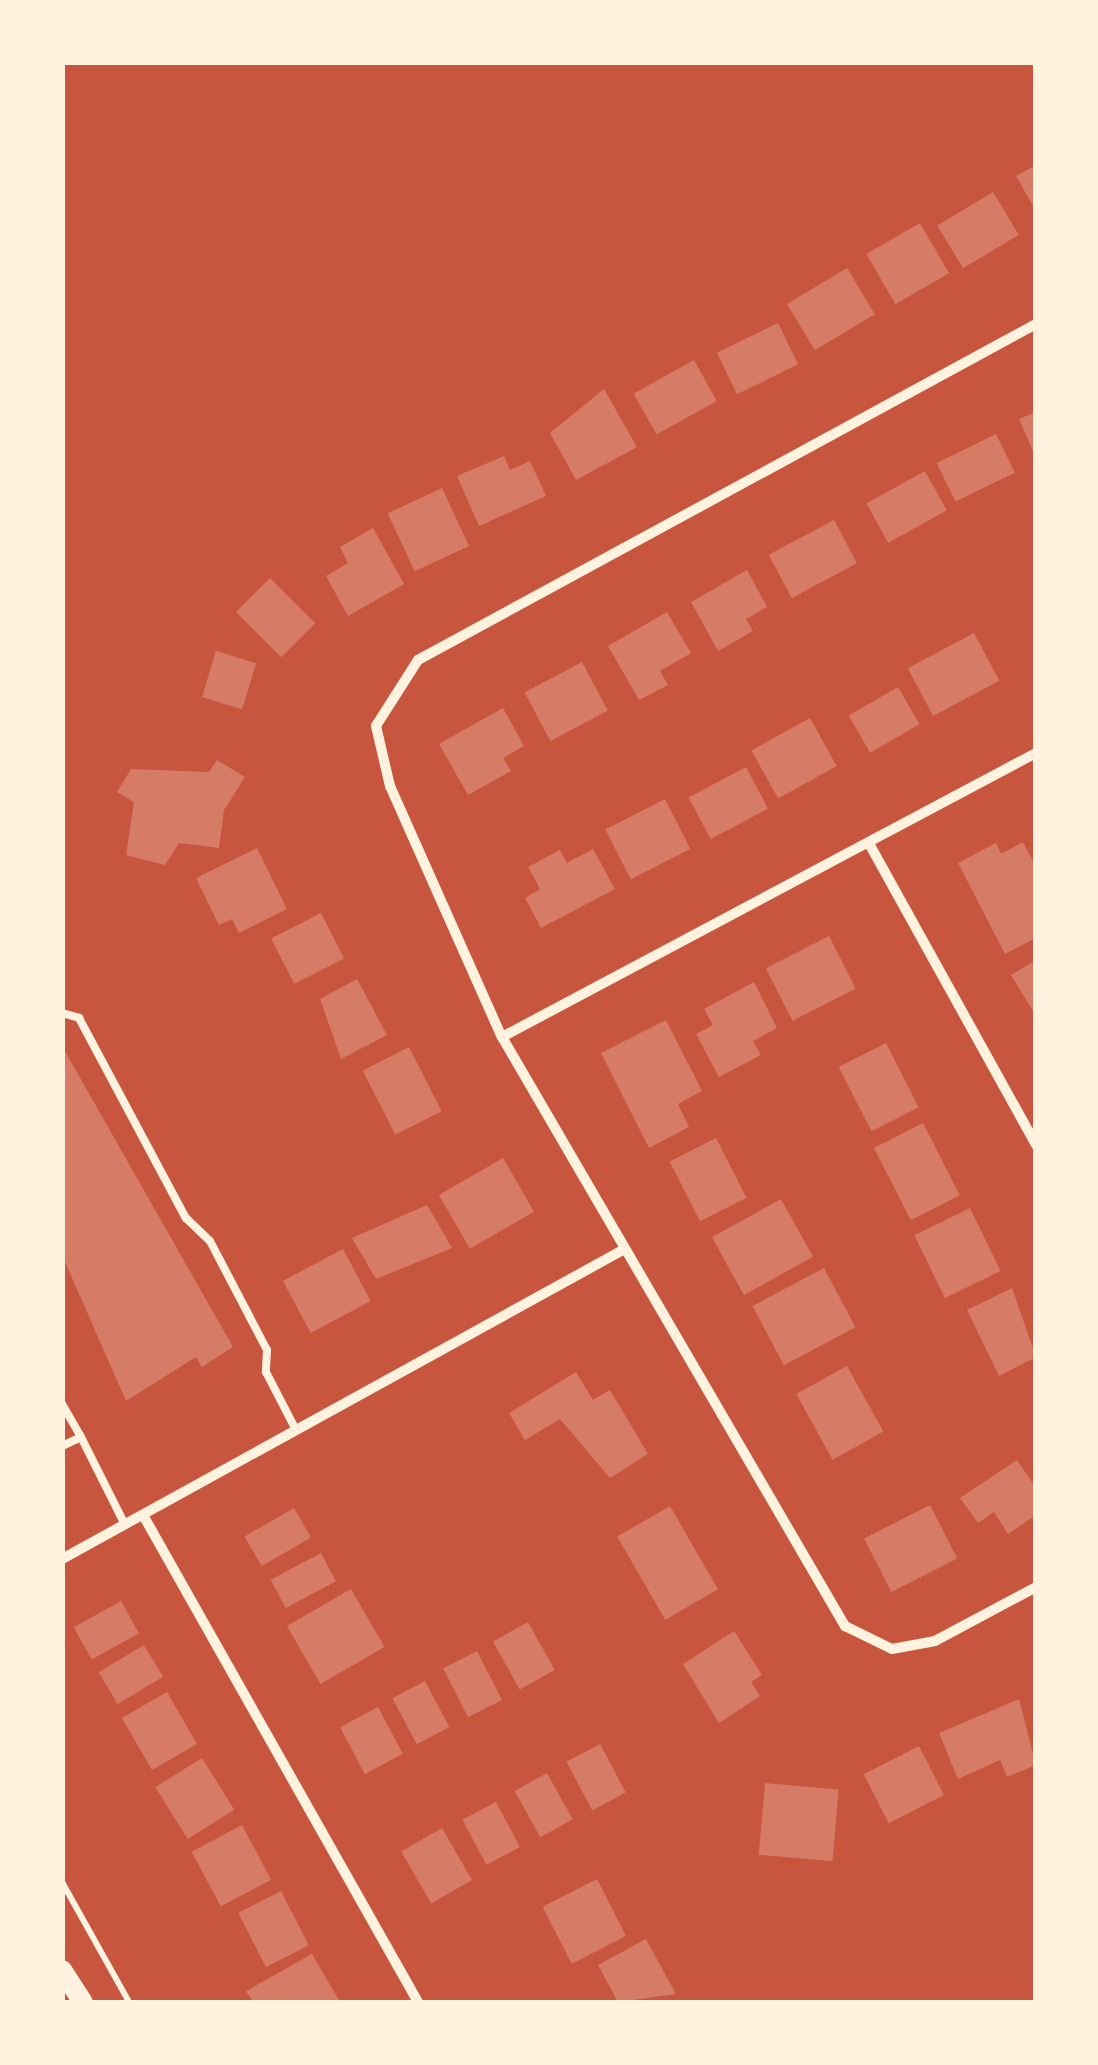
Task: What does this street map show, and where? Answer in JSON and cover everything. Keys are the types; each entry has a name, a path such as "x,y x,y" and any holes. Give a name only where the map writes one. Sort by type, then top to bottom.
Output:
{"main road":[{"path":"62,1970 82,2002"}],"street":[{"path":"1036,324 418,660 376,726 390,786 502,1037 846,1626 892,1648 935,1641 1036,1587"},
{"path":"502,1037 871,847 1036,753"},
{"path":"871,847 1036,1145"},
{"path":"62,1559 623,1250"},
{"path":"143,1515 418,2002"}],"lane":[{"path":"62,1013 79,1018 186,1218 210,1241 267,1350 266,1372 296,1430"},
{"path":"62,1404 125,1525"},
{"path":"62,1446 81,1437"}],"path":[{"path":"62,1882 130,2002"}],"building":[{"path":"1036,165 1036,211 1016,176"},
{"path":"993,192 1019,235 963,268 937,225"},
{"path":"920,223 949,273 895,304 866,254"},
{"path":"847,268 875,314 815,350 787,304"},
{"path":"778,323 798,364 737,394 717,353"},
{"path":"694,360 717,401 656,435 634,393"},
{"path":"604,389 637,447 576,480 550,433"},
{"path":"1036,412 1036,458 1019,419"},
{"path":"996,434 1015,473 956,502 937,463"},
{"path":"504,456 510,470 530,461 546,496 479,526 457,476"},
{"path":"925,471 947,510 888,543 866,503"},
{"path":"442,488 469,546 415,571 388,513"},
{"path":"834,520 857,563 792,598 769,555"},
{"path":"373,528 404,584 348,616 326,576 348,563 340,547"},
{"path":"747,570 767,607 746,619 753,631 718,651 691,602"},
{"path":"270,578 315,623 281,657 236,612"},
{"path":"667,612 691,653 660,671 668,685 639,700 608,646"},
{"path":"974,633 999,681 933,716 908,668"},
{"path":"216,651 256,663 242,709 202,697"},
{"path":"582,662 608,711 550,741 525,693"},
{"path":"898,687 920,724 870,753 849,716"},
{"path":"503,708 524,746 503,758 511,771 468,795 439,744"},
{"path":"810,718 837,766 778,799 751,750"},
{"path":"217,760 245,777 224,810 219,848 179,843 165,865 126,855 134,802 117,792 131,769 209,772"},
{"path":"746,767 768,808 711,839 689,798"},
{"path":"665,799 690,849 631,879 605,829"},
{"path":"1023,842 1036,867 1036,938 1005,954 958,863 996,843 1001,854"},
{"path":"257,848 287,909 239,933 232,919 219,925 196,878"},
{"path":"593,849 615,889 541,928 525,898 540,889 528,867 560,850 567,863"},
{"path":"321,913 344,958 294,984 271,938"},
{"path":"829,936 856,989 793,1021 766,968"},
{"path":"1036,960 1036,1016 1011,975"},
{"path":"357,979 387,1035 341,1059 320,999"},
{"path":"754,982 777,1028 753,1041 761,1055 719,1077 696,1034 713,1025 704,1009"},
{"path":"666,1020 702,1091 678,1104 689,1127 649,1148 601,1053"},
{"path":"886,1043 919,1107 871,1131 839,1067"},
{"path":"62,1046 233,1347 202,1367 196,1357 126,1401 62,1255"},
{"path":"409,1047 442,1111 395,1135 363,1071"},
{"path":"923,1123 960,1195 911,1220 874,1148"},
{"path":"716,1138 746,1198 700,1221 670,1162"},
{"path":"503,1158 534,1212 470,1249 439,1195"},
{"path":"781,1199 813,1257 744,1295 712,1237"},
{"path":"427,1205 452,1248 376,1279 352,1238"},
{"path":"970,1208 1001,1271 945,1298 914,1235"},
{"path":"343,1249 371,1301 311,1333 283,1281"},
{"path":"824,1268 855,1327 784,1365 752,1306"},
{"path":"1012,1288 1036,1357 999,1376 967,1310"},
{"path":"847,1366 883,1432 833,1460 796,1394"},
{"path":"576,1372 593,1400 610,1390 648,1454 610,1478 560,1419 525,1440 509,1413"},
{"path":"1017,1460 1036,1488 1036,1515 1008,1534 994,1512 978,1523 960,1498"},
{"path":"930,1505 957,1558 891,1592 864,1539"},
{"path":"670,1506 718,1589 665,1620 617,1537"},
{"path":"294,1508 311,1537 262,1566 245,1536"},
{"path":"321,1553 336,1581 286,1608 271,1580"},
{"path":"351,1589 384,1647 320,1684 287,1626"},
{"path":"121,1601 139,1633 92,1660 74,1627"},
{"path":"528,1622 555,1670 520,1689 493,1641"},
{"path":"734,1631 762,1675 751,1682 760,1696 719,1723 683,1664"},
{"path":"144,1645 163,1677 118,1704 99,1672"},
{"path":"477,1651 502,1700 468,1717 443,1668"},
{"path":"425,1681 449,1727 417,1744 392,1698"},
{"path":"167,1692 197,1744 152,1770 122,1718"},
{"path":"1019,1699 1036,1765 1007,1777 1000,1760 958,1779 939,1733"},
{"path":"378,1707 403,1754 365,1774 340,1727"},
{"path":"600,1744 626,1793 592,1810 566,1762"},
{"path":"919,1746 944,1795 889,1823 864,1774"},
{"path":"202,1758 234,1810 188,1839 155,1787"},
{"path":"547,1773 573,1819 540,1837 515,1791"},
{"path":"765,1783 839,1789 832,1861 759,1855"},
{"path":"496,1802 520,1847 486,1865 462,1820"},
{"path":"242,1825 271,1880 221,1907 192,1852"},
{"path":"442,1828 472,1880 431,1903 401,1852"},
{"path":"597,1879 626,1936 572,1964 543,1907"},
{"path":"281,1891 309,1945 266,1967 238,1913"},
{"path":"646,1939 676,1994 618,2002 598,1965"},
{"path":"312,1954 340,2002 253,2002 246,1991"}]}
